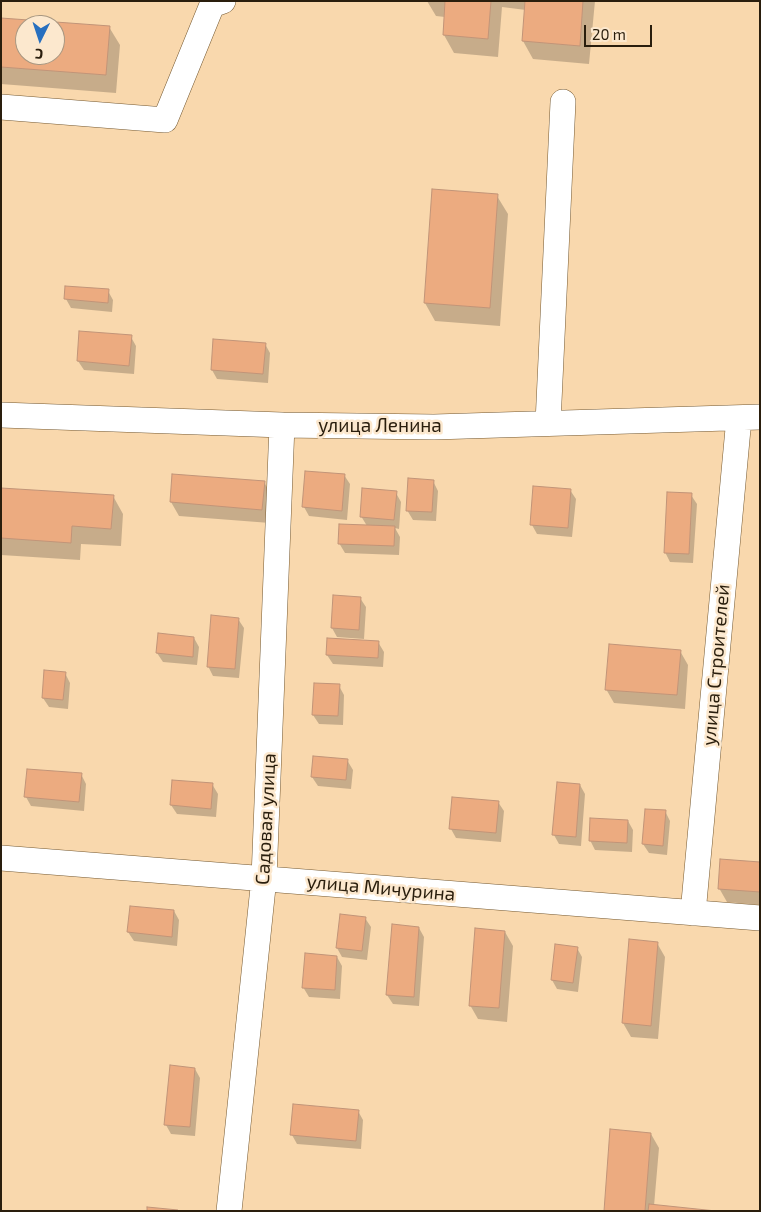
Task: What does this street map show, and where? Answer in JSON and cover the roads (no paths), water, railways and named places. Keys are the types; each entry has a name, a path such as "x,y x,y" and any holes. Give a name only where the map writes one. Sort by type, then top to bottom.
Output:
{"street":[{"path":"1,107 165,120 212,5 224,1"},
{"path":"548,424 564,102"},
{"name":"улица Ленина","path":"1,415 282,425 434,427 749,418"},
{"name":"улица Строителей","path":"693,913 749,418"},
{"name":"Садовая улица","path":"229,1211 264,878 282,425"},
{"name":"улица Мичурина","path":"1,858 760,918"}]}
